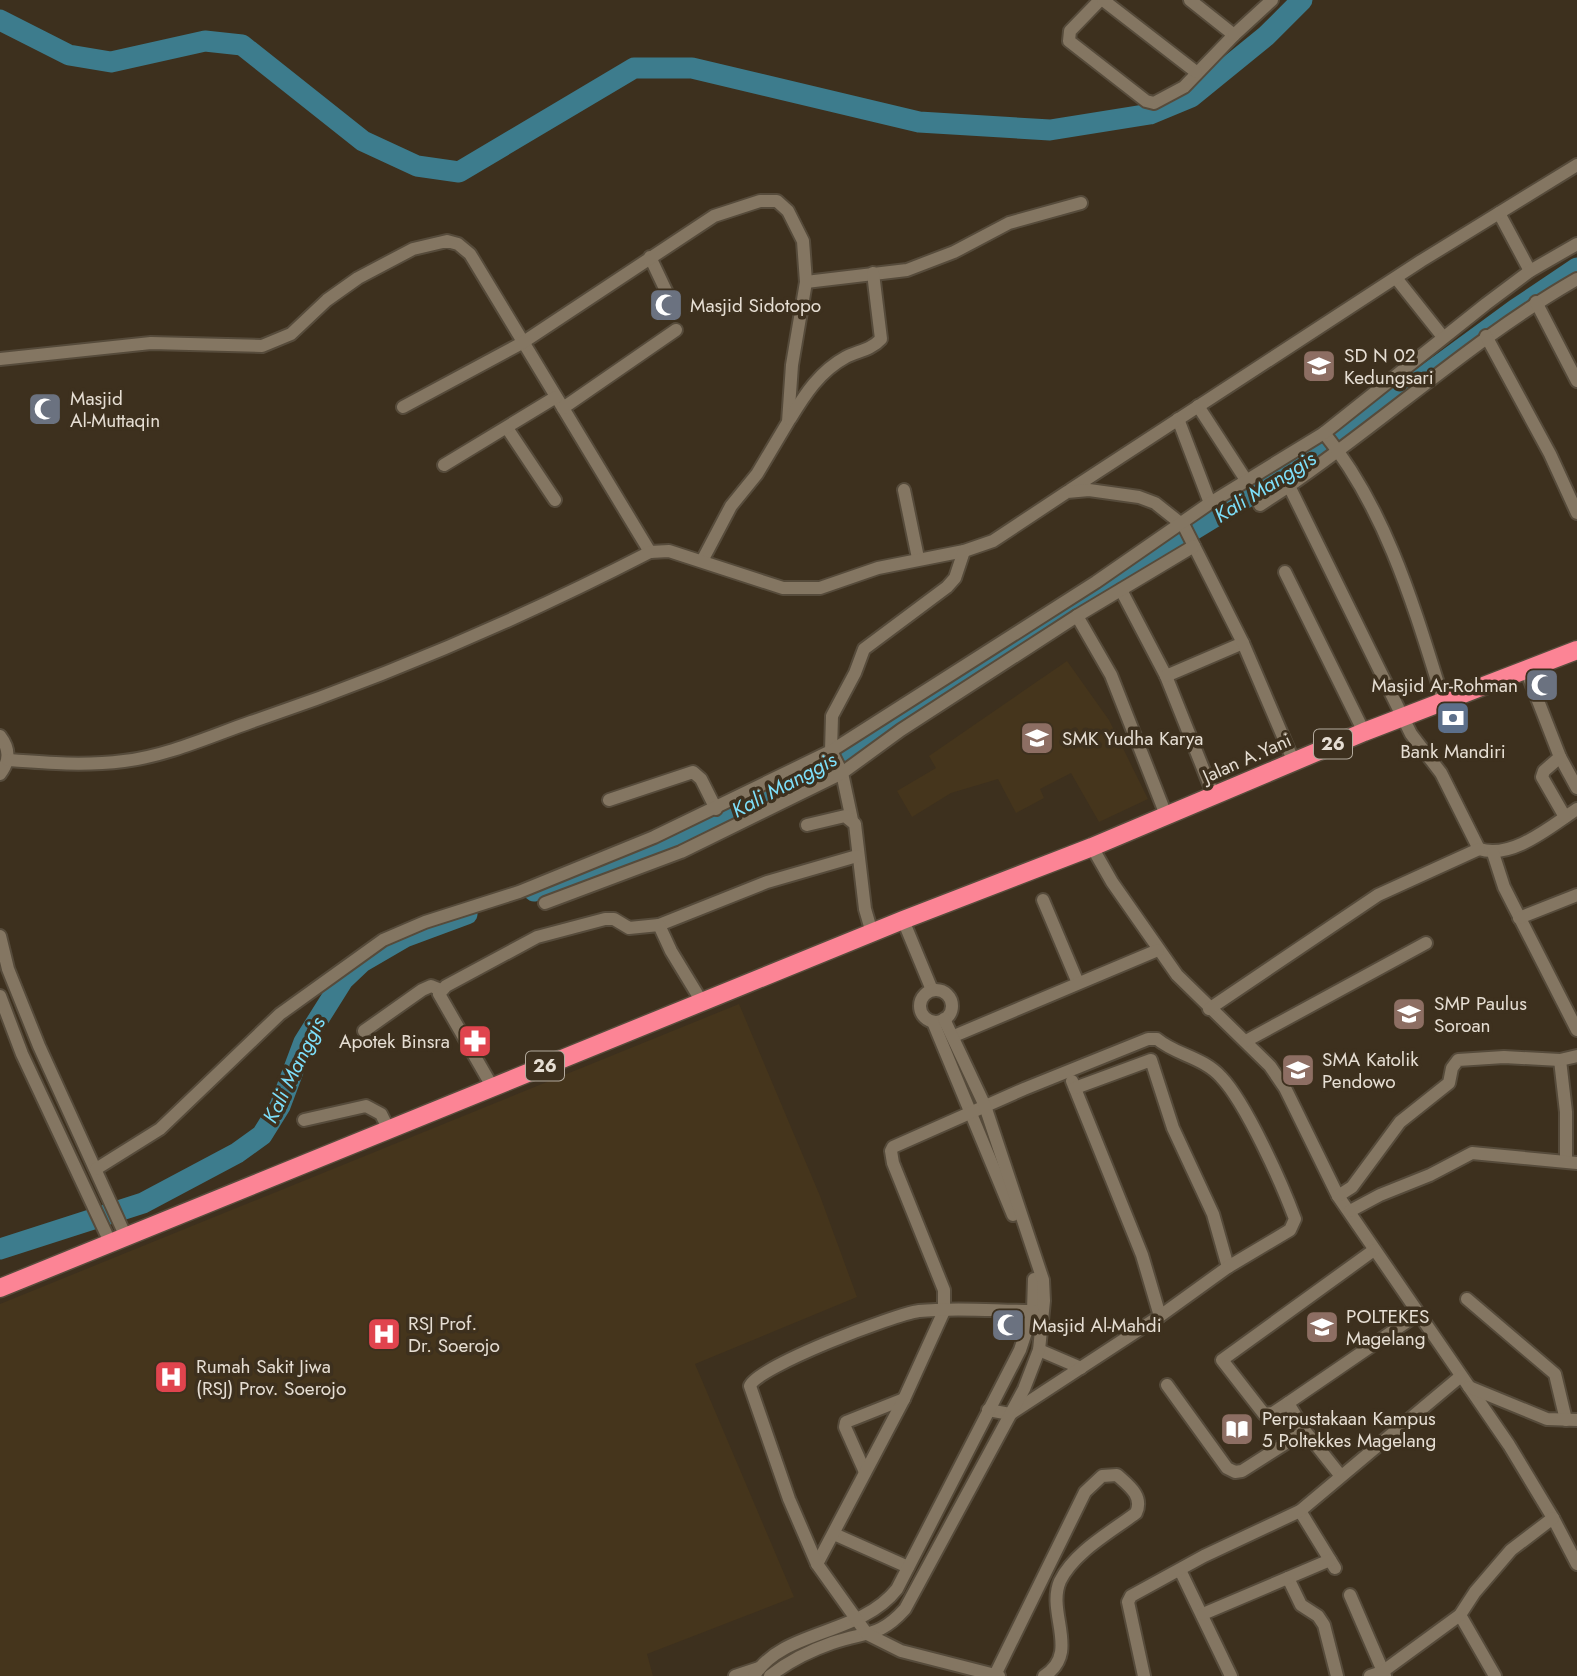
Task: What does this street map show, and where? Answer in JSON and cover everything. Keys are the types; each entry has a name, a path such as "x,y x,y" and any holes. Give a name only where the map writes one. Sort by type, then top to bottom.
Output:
{"highway":[{"name":"Jalan A.Yani","path":"1092,847 1293,760 1577,649"},
{"name":"26","path":"0,1288 118,1234 389,1130 903,920 1092,847"}],"street":[{"path":"1196,72 1102,0 1070,31 1069,41 1146,100 1154,103 1173,95 1272,0"},
{"path":"1190,0 1234,36"},
{"path":"8,760 73,764 127,761 180,746 379,678 538,610 650,552 669,551 783,588 820,588 878,568 964,551 993,541 1396,278 1577,165"},
{"path":"402,407 522,343 714,216 760,201 776,201 788,211 803,241 806,282 792,365 788,422"},
{"path":"806,282 907,270 954,252 1009,223 1081,203"},
{"path":"1499,213 1530,271"},
{"path":"0,359 151,343 262,346 291,334 327,300 358,278 413,250 447,242 458,244 470,254 650,552"},
{"path":"96,1169 160,1129 280,1014 383,940 425,922 519,892 716,809 832,752 1183,525 1210,503 1324,434 1443,337 1530,271 1577,244"},
{"path":"650,257 668,295"},
{"path":"702,561 738,495 757,474 819,376 845,357 871,348 881,339 873,273"},
{"path":"1396,278 1443,337"},
{"path":"1260,505 1339,452 1486,336 1536,302 1577,279"},
{"path":"1536,302 1575,375"},
{"path":"444,465 507,428 559,402 676,330"},
{"path":"1486,336 1550,454 1577,513"},
{"path":"1198,406 1246,480"},
{"path":"1178,419 1210,503"},
{"path":"507,428 555,500"},
{"path":"1324,434 1339,452 1378,518 1416,615 1444,703"},
{"path":"1289,486 1325,564 1413,738 1441,773 1479,849"},
{"path":"904,490 918,558"},
{"path":"1067,492 1089,490 1139,497 1155,503 1183,525 1243,642 1293,760"},
{"path":"545,903 681,852 841,771 1077,616 1193,544"},
{"path":"872,933 857,856 856,828 841,771 832,752 832,716 851,682 864,649 947,587 955,578 964,551"},
{"path":"1285,572 1364,732"},
{"path":"1121,590 1166,676 1214,796"},
{"path":"1077,616 1111,675 1166,815"},
{"path":"1166,676 1243,642"},
{"path":"1526,670 1560,757 1577,788"},
{"path":"0,736 6,743 8,760 0,774"},
{"path":"1560,757 1544,771 1542,777 1565,817"},
{"path":"609,800 693,772 701,779 716,809"},
{"path":"1209,1009 1378,895 1479,849 1493,853 1532,839 1577,809"},
{"path":"807,825 845,816 852,820"},
{"path":"1092,847 1158,950 1209,1009 1270,1066 1284,1088 1338,1196 1465,1382 1553,1518 1577,1564"},
{"path":"1493,853 1504,887 1577,1030"},
{"path":"441,990 537,937 605,919 614,919 624,927 659,925 767,882 857,856"},
{"path":"1519,918 1577,895"},
{"path":"1043,900 1079,983"},
{"path":"903,920 932,990"},
{"path":"659,925 671,951 702,1002"},
{"path":"0,936 8,969 96,1169 118,1234"},
{"path":"1246,1041 1426,943"},
{"path":"954,1035 1158,950"},
{"path":"364,1031 422,990 431,986 441,990"},
{"path":"441,990 440,998 493,1087"},
{"path":"735,1676 761,1673 806,1653 878,1632 891,1624 905,1609 1024,1389 1039,1349 1043,1280 985,1106 954,1035 939,1021 923,1016 919,1006 923,996 932,990 943,992 950,1000 951,1011 939,1021"},
{"path":"0,996 52,1118 104,1226 118,1234"},
{"path":"761,1673 775,1653 858,1620 885,1604 908,1566 1020,1350 1032,1311 1035,1281 1031,1266 939,1021"},
{"path":"817,1564 904,1399 944,1311 944,1290 891,1151 899,1143 1153,1038 1167,1048 1197,1058 1221,1076 1285,1191 1295,1219 1290,1230 1228,1267 1160,1316 1010,1414 988,1410"},
{"path":"1075,1088 1151,1060 1167,1048"},
{"path":"1338,1196 1352,1187 1389,1133 1449,1083 1452,1068 1458,1060 1504,1057 1560,1060 1577,1056"},
{"path":"1151,1060 1173,1128 1213,1214 1228,1267"},
{"path":"1350,1210 1430,1175 1472,1153 1571,1162 1560,1060"},
{"path":"1069,1073 1142,1255 1160,1316"},
{"path":"304,1120 366,1106 381,1114 389,1130"},
{"path":"52,1118 67,1108"},
{"path":"1374,1250 1222,1360 1264,1414 1273,1413 1418,1314"},
{"path":"1465,1382 1547,1419 1571,1420 1555,1374 1467,1299"},
{"path":"1032,1311 911,1313 870,1326 804,1353 752,1381 751,1394 789,1499 817,1564 867,1634 901,1651 997,1675 1085,1492 1102,1476 1117,1475 1136,1494 1139,1508 1067,1569 1057,1590 1063,1642 1059,1663 1044,1676"},
{"path":"1039,1349 1081,1368"},
{"path":"1144,1676 1128,1600 1180,1570 1300,1511 1340,1475 1465,1382"},
{"path":"1167,1385 1227,1468 1235,1472 1242,1471 1305,1431"},
{"path":"864,1472 845,1426 846,1422 904,1399"},
{"path":"1288,1403 1305,1431 1340,1475"},
{"path":"1203,1614 1288,1578 1332,1564 1300,1511"},
{"path":"1350,1595 1379,1675 1460,1615 1475,1592 1511,1550 1553,1518"},
{"path":"834,1535 908,1566"},
{"path":"1180,1570 1231,1676"},
{"path":"1288,1578 1301,1605 1318,1616 1325,1625 1337,1676"},
{"path":"1460,1615 1495,1676"}],"shaded area":[{"name":"SMK Yudha Karya","path":"1067,661 1109,720 1148,799 1099,822 1071,773 1040,789 1044,798 1016,813 998,779 951,793 912,817 897,791 936,768 929,756"},
{"name":"RSJ Prof. Dr. Soerojo","path":"739,1004 820,1196 857,1297 695,1364 794,1597 647,1654 653,1676 0,1676 0,1304"}],"waterway":[{"path":"0,20 69,55 111,62 205,41 242,45 363,141 417,166 459,172 634,68 692,68 919,122 1050,130 1150,114 1191,97 1266,36 1302,0"},
{"name":"Kali Manggis","path":"534,891 661,847 814,772 1129,569 1321,452 1516,309 1577,268"},
{"name":"Kali Manggis","path":"0,1249 143,1203 237,1153 262,1135 280,1106 304,1042 343,980 362,962 405,937 467,914"}],"place":[{"name":"Masjid Sidotopo","path":"666,305"},
{"name":"SD N 02 Kedungsari","path":"1319,366"},
{"name":"Masjid Al-Muttaqin","path":"45,409"},
{"name":"Masjid Ar-Rohman","path":"1542,685"},
{"name":"Bank Mandiri","path":"1453,718"},
{"name":"SMK Yudha Karya","path":"1037,738"},
{"name":"SMP Paulus Soroan","path":"1409,1014"},
{"name":"Apotek Binsra","path":"475,1041"},
{"name":"SMA Katolik Pendowo","path":"1298,1070"},
{"name":"Masjid Al-Mahdi","path":"1008,1325"},
{"name":"POLTEKES Magelang","path":"1322,1327"},
{"name":"RSJ Prof. Dr. Soerojo","path":"384,1334"},
{"name":"Rumah Sakit Jiwa (RSJ) Prov. Soerojo","path":"171,1377"},
{"name":"Perpustakaan Kampus 5 Poltekkes Magelang","path":"1237,1429"}]}
